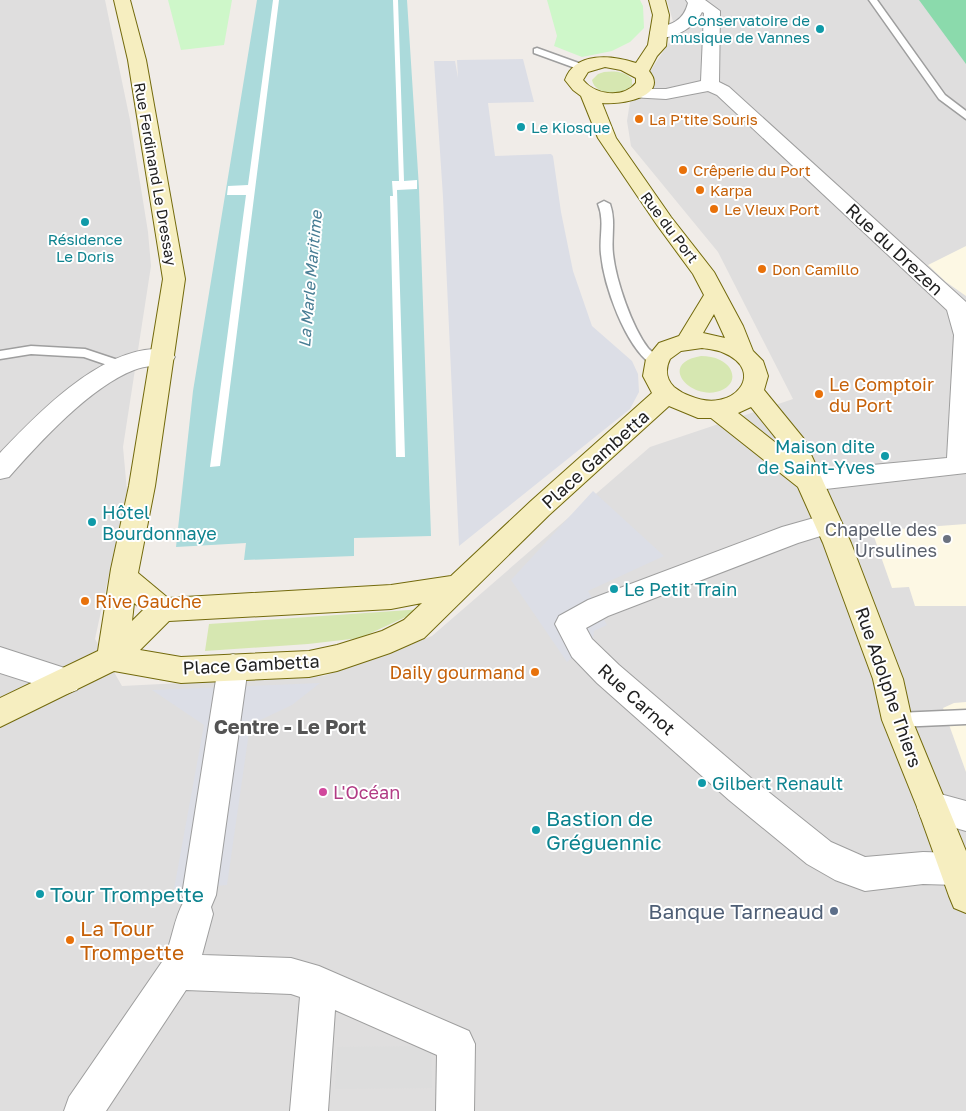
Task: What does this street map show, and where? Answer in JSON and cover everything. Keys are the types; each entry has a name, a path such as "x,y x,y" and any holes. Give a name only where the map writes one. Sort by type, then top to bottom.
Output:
{"main road":[{"name":"Rue Ferdinand Le Dressay","path":"122,0 137,60 172,262 173,288 163,357"},
{"path":"582,67 605,62 619,62 640,72 657,46 657,36 662,19 657,0"},
{"path":"605,62 657,36"},
{"name":"Rue du Port","path":"582,67 575,73 574,80 577,87 589,93 604,133 664,221 703,272 732,326 743,354"},
{"name":"Rue du Port","path":"623,160 618,118 629,95 645,83 644,77 640,72"},
{"path":"589,93 609,98 629,95"},
{"path":"687,341 714,295"},
{"path":"687,341 716,342 743,354 752,363 757,373 757,384 753,393 744,402 732,407 716,410 689,406 667,394 654,372 656,361 663,352 673,345 687,341"},
{"path":"112,658 124,577 142,486 163,357"},
{"path":"753,393 791,439 808,481"},
{"name":"Place Gambetta","path":"112,658 180,670 309,664 337,658 390,641 414,628 603,449 667,394"},
{"path":"716,410 808,481"},
{"name":"Rue Adolphe Thiers","path":"808,481 843,558 888,679 897,720 933,807 961,882"},
{"path":"124,577 162,610"},
{"path":"0,714 112,658 162,610 391,598 458,586"}],"street":[{"path":"629,95 666,94 710,85 712,11 707,6 697,0 695,12 684,25 657,36"},
{"name":"Rue du Drezen","path":"710,85 724,91 958,307 965,335 959,466 808,481"},
{"path":"0,470 15,452 66,405 104,376 139,359 163,357"},
{"name":"Rue Carnot","path":"828,524 792,534 598,608 569,624 582,648 608,674 740,789 819,853 847,868 865,874 923,868 961,882"},
{"path":"0,660 66,681"},
{"path":"83,1111 177,972 189,944 224,735 232,667"},
{"path":"933,807 966,816"},
{"path":"177,972 291,976 319,984 456,1044 455,1111"},
{"path":"309,1111 319,984"}],"lane":[{"path":"873,0 942,97 966,116"},
{"path":"537,51 582,67"},
{"path":"604,204 608,211 607,254 615,284 636,339 645,352 656,361"},
{"path":"0,355 31,350 85,353 122,366"},
{"path":"897,720 966,717"}],"shaded area":[{"path":"0,0 105,0 130,120 148,232 151,266 123,447 127,491 95,639 122,686 324,676 432,636 650,447 793,399 718,252 631,146 627,121 630,102 676,32 667,0 966,0 966,1111 0,1111"},
{"path":"523,59 534,102 488,103 495,156 551,154 553,156 561,212 573,271 592,326 632,361 638,374 639,392 630,409 459,546 443,197 434,61 455,61 458,78 457,60"},
{"path":"966,246 966,296 946,282 928,265"},
{"path":"593,491 664,556 588,591 607,625 594,631 593,639 567,662 511,580"},
{"path":"966,524 966,606 915,606 909,587 892,588 872,531"},
{"path":"320,683 292,705 250,725 227,885 174,889 204,725 152,690"},
{"path":"966,702 966,772 943,708 954,703"},
{"path":"431,1046 432,1088 335,1089 337,1047"}],"green space":[{"path":"168,0 232,0 224,45 181,50"},
{"path":"547,0 640,0 643,6 644,28 630,42 612,51 582,57 554,46 557,36"},
{"path":"919,0 966,0 966,64"},
{"path":"604,72 626,74 632,79 632,85 622,91 604,92 594,85 592,80 598,74"},
{"path":"701,356 715,358 728,366 731,370 732,378 728,386 713,393 702,392 684,382 680,374 681,367 687,360"},
{"path":"423,609 360,638 308,644 205,651 209,624"}],"water":[{"name":"La Marle Maritime","path":"257,0 407,0 419,188 431,536 354,538 354,556 244,560 246,543 176,547 193,391"}],"pier":[{"path":"273,0 279,0 220,466 210,467 246,195 227,195 228,186 248,185"},
{"path":"393,0 398,0 404,181 417,180 417,189 397,190 405,457 396,457 390,196 393,196 392,181 399,181"}],"place":[{"name":"Conservatoire de musique de Vannes","path":"820,29"},
{"name":"La P'tite Souris","path":"639,119"},
{"name":"Le Kiosque","path":"521,127"},
{"name":"Crêperie du Port","path":"683,170"},
{"name":"Karpa","path":"700,190"},
{"name":"Le Vieux Port","path":"714,209"},
{"name":"Résidence Le Doris","path":"85,222"},
{"name":"Don Camillo","path":"762,269"},
{"name":"Le Comptoir du Port","path":"819,394"},
{"name":"Maison dite de Saint-Yves","path":"885,456"},
{"name":"Hôtel Bourdonnaye","path":"92,522"},
{"name":"Chapelle des Ursulines","path":"947,539"},
{"name":"Le Petit Train","path":"614,589"},
{"name":"Rive Gauche","path":"85,601"},
{"name":"Daily gourmand","path":"535,672"},
{"name":"Gilbert Renault","path":"702,783"},
{"name":"L'Océan","path":"323,792"},
{"name":"Bastion de Gréguennic","path":"536,830"},
{"name":"Tour Trompette","path":"40,894"},
{"name":"Banque Tarneaud","path":"834,911"},
{"name":"La Tour Trompette","path":"70,940"}],"district":[{"name":"Centre - Le Port","path":"290,726"}]}
